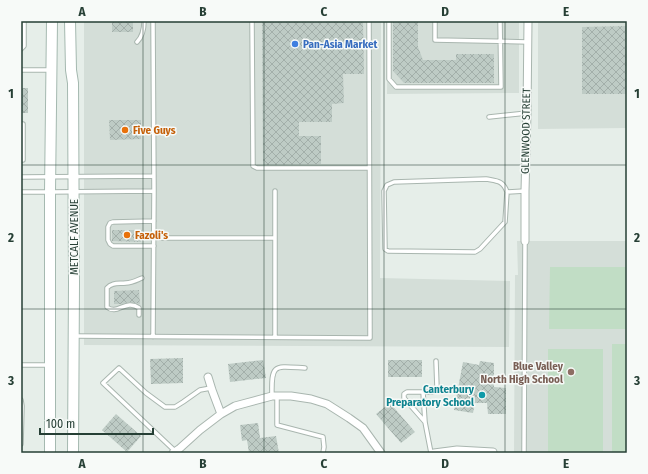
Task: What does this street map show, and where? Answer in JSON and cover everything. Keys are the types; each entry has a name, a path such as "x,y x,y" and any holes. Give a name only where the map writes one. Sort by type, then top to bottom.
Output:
{"main road":[{"path":"50,453 50,192 52,21"},
{"name":"METCALF AVENUE","path":"70,21 71,70 73,83 74,192 73,453"}],"street":[{"name":"GLENWOOD STREET","path":"525,241 528,21"},
{"path":"208,377 221,414"},
{"path":"174,452 221,414 235,406 274,396 291,396 311,398 327,404 363,428 381,453"},
{"path":"432,453 457,450 493,452"}],"lane":[{"path":"21,49 24,46 24,21"},
{"path":"137,42 143,33 144,21"},
{"path":"153,21 153,337"},
{"path":"252,21 253,166 257,168 369,168"},
{"path":"73,336 370,338 369,21"},
{"path":"389,21 389,79 396,87 501,87 500,21"},
{"path":"435,21 435,40 528,42"},
{"path":"21,70 52,70"},
{"path":"489,117 527,113"},
{"path":"21,124 23,124 23,160 21,159"},
{"path":"21,177 154,176"},
{"path":"486,179 500,181 506,187 507,192 505,222 480,249 475,252 388,251 385,249 384,191 387,185 394,182 486,179"},
{"path":"21,192 154,191"},
{"path":"275,191 275,337"},
{"path":"507,192 525,191"},
{"path":"154,221 113,222 110,223 108,227 108,240 113,246 154,246"},
{"path":"154,238 275,238"},
{"path":"524,453 525,241"},
{"path":"139,315 139,308 136,305 125,305 116,310 110,310 107,307 107,288 112,284 127,283 142,278"},
{"path":"425,422 404,398 404,394 407,392 436,391 436,361"},
{"path":"21,365 50,365"},
{"path":"305,368 281,367 273,372 272,378 277,425 323,437 323,453"},
{"path":"174,452 103,383 120,368 146,393 165,407 175,406 200,390 211,388"},
{"path":"424,392 425,422 432,453"},
{"path":"21,400 21,444"}],"shaded area":[{"path":"84,21 381,21 380,278 510,281 509,347 84,345"},
{"path":"388,21 519,21 519,93 387,94"},
{"path":"538,21 627,21 627,128 538,129"},
{"name":"Blue Valley North High School","path":"517,241 627,241 627,453 514,453 515,275 518,275"}],"green space":[{"path":"550,267 627,267 627,329 549,329"},
{"path":"612,344 627,344 627,453 612,453"},
{"path":"548,349 603,349 603,453 548,453"}],"building":[{"path":"112,21 133,21 133,32 112,32"},
{"path":"262,21 363,21 364,74 343,74 344,103 332,104 332,122 299,122 299,136 321,136 321,164 263,165"},
{"path":"393,21 418,21 418,47 423,60 456,60 456,54 494,54 494,83 404,83 393,71"},
{"path":"627,26 627,94 582,94 582,27"},
{"path":"21,88 28,88 28,113 21,113"},
{"name":"Five Guys","path":"109,120 141,120 141,139 110,140"},
{"name":"Fazoli's","path":"112,230 142,230 141,242 112,241"},
{"path":"139,290 140,304 130,302 114,304 114,291"},
{"path":"183,358 183,383 151,384 150,359"},
{"path":"263,360 266,378 230,382 228,364"},
{"path":"388,360 422,360 422,377 388,377"},
{"name":"Canterbury Preparatory School","path":"480,361 494,363 494,387 506,388 506,414 488,414 487,403 475,403 473,413 454,410 463,362 479,365"},
{"path":"390,403 415,432 401,443 376,414"},
{"path":"116,414 141,436 127,452 102,430"},
{"path":"258,423 260,438 276,436 279,453 249,453 247,440 242,441 240,425"}],"place":[{"name":"Pan-Asia Market","path":"295,44"},
{"name":"Five Guys","path":"125,130"},
{"name":"Fazoli's","path":"127,235"},
{"name":"Blue Valley North High School","path":"571,372"},
{"name":"Canterbury Preparatory School","path":"482,395"}]}
